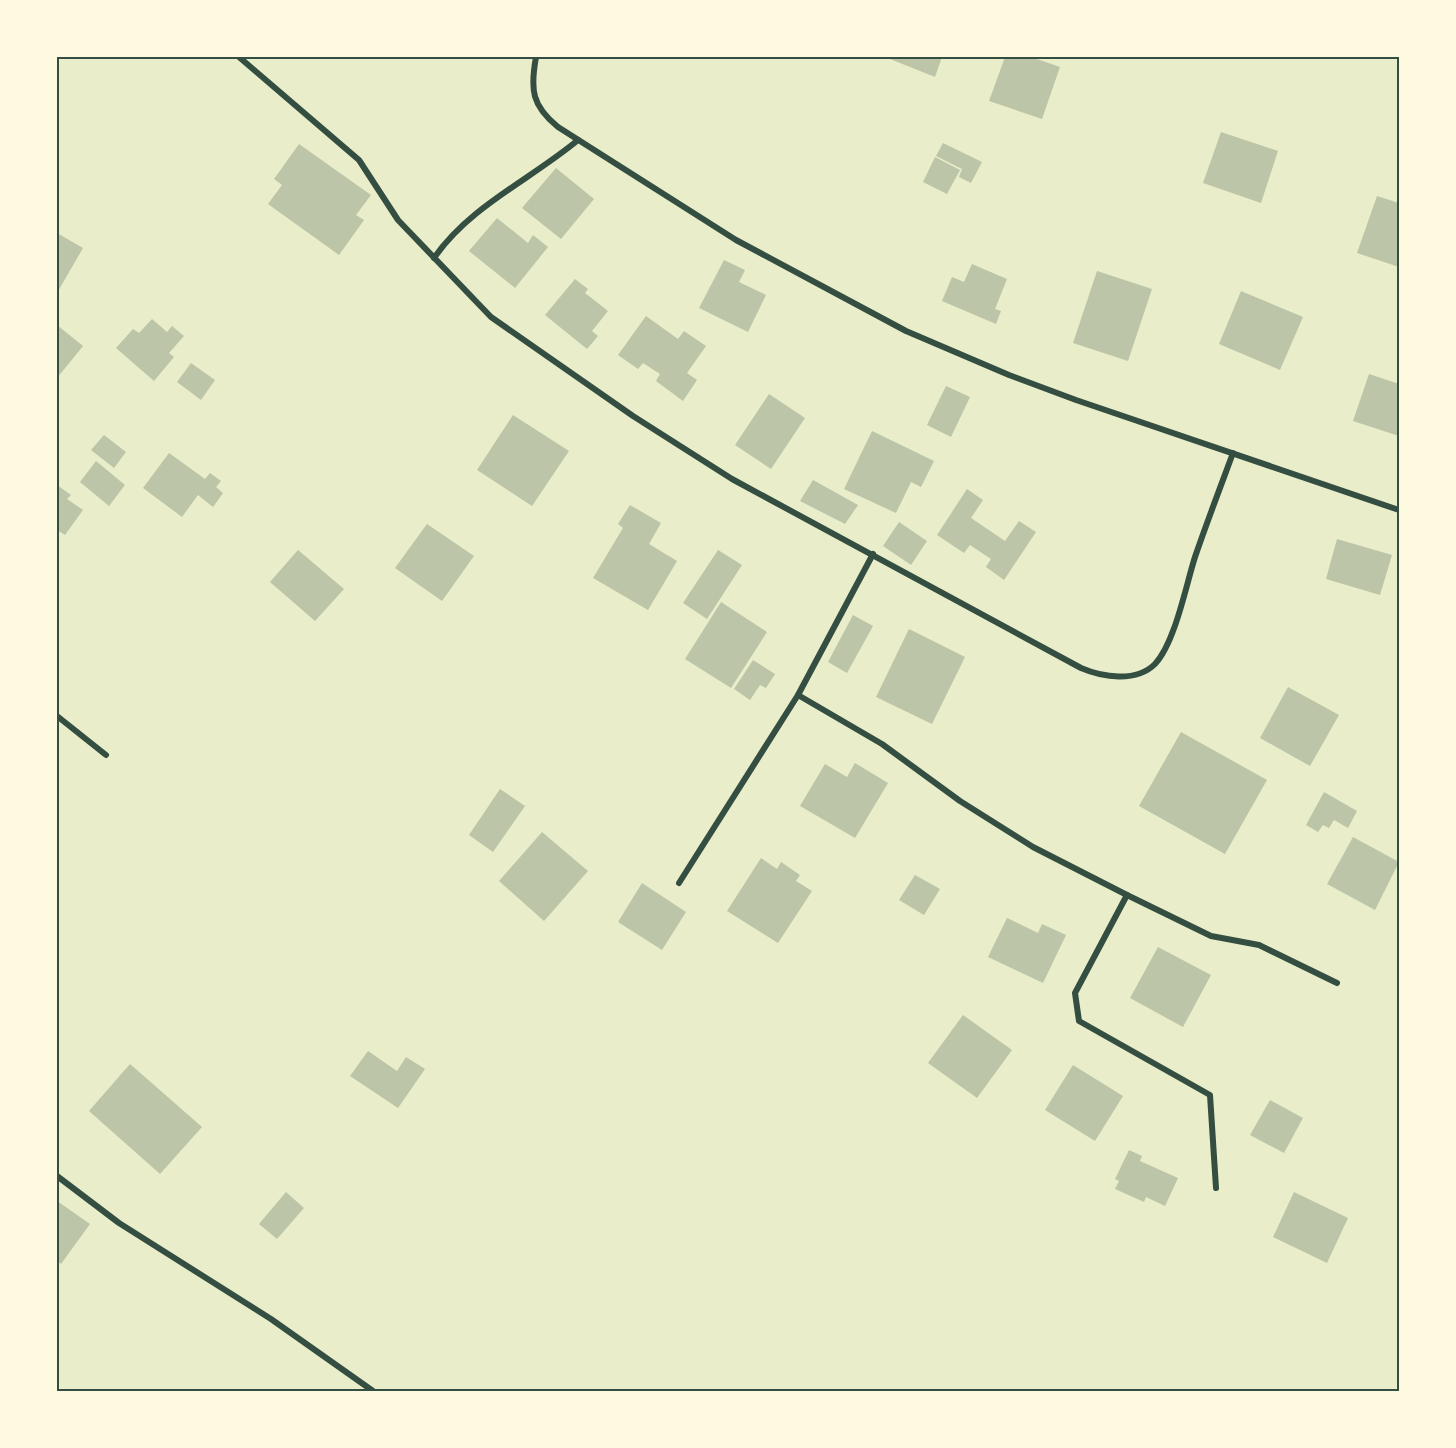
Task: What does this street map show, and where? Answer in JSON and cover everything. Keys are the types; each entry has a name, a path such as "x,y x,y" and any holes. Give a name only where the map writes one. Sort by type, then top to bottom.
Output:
{"street":[{"path":"238,57 359,160 398,219 491,317 633,416 732,479 822,530 873,554 1099,676 1134,675 1155,664 1172,632 1233,453"},
{"path":"536,57 534,92 540,112 578,140 736,240 906,331 1009,375 1399,510"},
{"path":"434,258 462,224 551,162 578,140"},
{"path":"679,883 798,695 873,554"},
{"path":"798,695 882,744 960,801 1033,847 1211,936 1259,945 1337,983"},
{"path":"57,716 106,755"},
{"path":"1127,895 1075,993 1079,1021 1210,1095 1216,1188"},
{"path":"57,1176 119,1223 270,1319 373,1391"}],"building":[{"path":"885,57 942,57 935,77"},
{"path":"1005,57 1031,57 1060,67 1042,119 989,101"},
{"path":"1221,132 1278,151 1261,203 1203,183"},
{"path":"943,143 982,162 971,183 959,177 962,169 936,156"},
{"path":"299,144 371,195 356,215 364,220 339,255 268,204 282,185 274,179"},
{"path":"935,157 960,170 947,194 923,182"},
{"path":"556,168 594,199 561,239 522,208"},
{"path":"1377,196 1399,203 1399,267 1357,253"},
{"path":"497,218 528,243 533,235 548,247 515,288 469,251"},
{"path":"57,233 83,248 57,293"},
{"path":"724,260 745,270 739,282 766,295 748,332 699,308"},
{"path":"972,264 1007,279 995,309 1001,311 996,324 942,301 952,277 964,282"},
{"path":"1097,271 1152,289 1128,361 1073,343"},
{"path":"575,279 588,289 585,293 608,311 592,331 598,336 587,349 545,315"},
{"path":"1241,291 1303,317 1280,370 1219,344"},
{"path":"646,316 678,339 684,331 706,346 687,373 697,380 683,401 656,381 660,374 643,363 638,369 618,355"},
{"path":"152,319 167,332 172,326 184,336 169,353 174,357 154,381 116,348 133,329 139,333"},
{"path":"57,325 83,346 57,378"},
{"path":"191,363 215,380 201,400 177,382"},
{"path":"1369,374 1399,384 1399,436 1353,421"},
{"path":"946,386 970,397 951,437 927,425"},
{"path":"769,394 805,418 771,469 735,445"},
{"path":"513,415 569,451 532,506 477,470"},
{"path":"872,431 934,461 921,487 911,482 896,513 844,489"},
{"path":"104,435 126,452 114,468 91,450"},
{"path":"169,453 205,479 210,473 221,481 216,487 223,493 213,507 198,495 182,517 143,488"},
{"path":"96,461 125,485 109,506 80,482"},
{"path":"813,480 858,505 845,524 800,501"},
{"path":"57,485 71,495 67,499 83,510 65,535 57,530"},
{"path":"967,489 983,500 971,518 1005,541 1019,521 1036,532 1004,580 986,567 991,559 970,545 964,553 937,535"},
{"path":"630,505 661,523 649,544 677,561 648,610 593,578 623,528 618,524"},
{"path":"899,522 927,541 911,565 883,546"},
{"path":"427,524 474,556 442,601 395,568"},
{"path":"1337,539 1392,555 1380,595 1326,579"},
{"path":"298,550 344,589 315,621 270,582"},
{"path":"718,550 742,565 707,619 683,603"},
{"path":"721,602 767,632 731,688 685,659"},
{"path":"853,615 873,626 847,673 828,662"},
{"path":"909,629 965,657 932,724 876,697"},
{"path":"753,660 775,674 766,688 760,685 750,700 734,689"},
{"path":"1288,687 1339,715 1310,766 1260,738"},
{"path":"1181,732 1267,780 1225,854 1139,806"},
{"path":"855,763 888,783 855,838 800,806 825,764 847,777"},
{"path":"500,789 525,806 493,852 469,835"},
{"path":"1324,792 1357,811 1348,828 1334,820 1329,828 1323,825 1318,832 1306,825"},
{"path":"542,832 588,871 544,921 499,881"},
{"path":"1353,837 1399,862 1375,910 1327,884"},
{"path":"761,858 777,869 781,862 800,875 796,881 812,891 778,943 727,911"},
{"path":"915,875 940,889 924,915 899,900"},
{"path":"642,883 686,912 662,950 618,922"},
{"path":"1007,918 1038,933 1042,924 1066,935 1043,983 988,957"},
{"path":"1158,947 1211,975 1183,1027 1130,998"},
{"path":"963,1015 1012,1050 977,1098 928,1063"},
{"path":"368,1051 397,1071 406,1057 425,1069 398,1108 350,1076"},
{"path":"130,1064 202,1127 160,1174 89,1111"},
{"path":"1073,1065 1123,1096 1095,1141 1045,1110"},
{"path":"1270,1100 1303,1118 1284,1153 1250,1135"},
{"path":"1129,1150 1142,1156 1140,1161 1178,1178 1165,1206 1146,1197 1144,1202 1115,1189 1119,1181 1115,1179"},
{"path":"286,1192 304,1208 277,1239 259,1224"},
{"path":"1294,1192 1348,1218 1327,1263 1273,1237"},
{"path":"57,1201 90,1224 61,1264 57,1261"}]}
